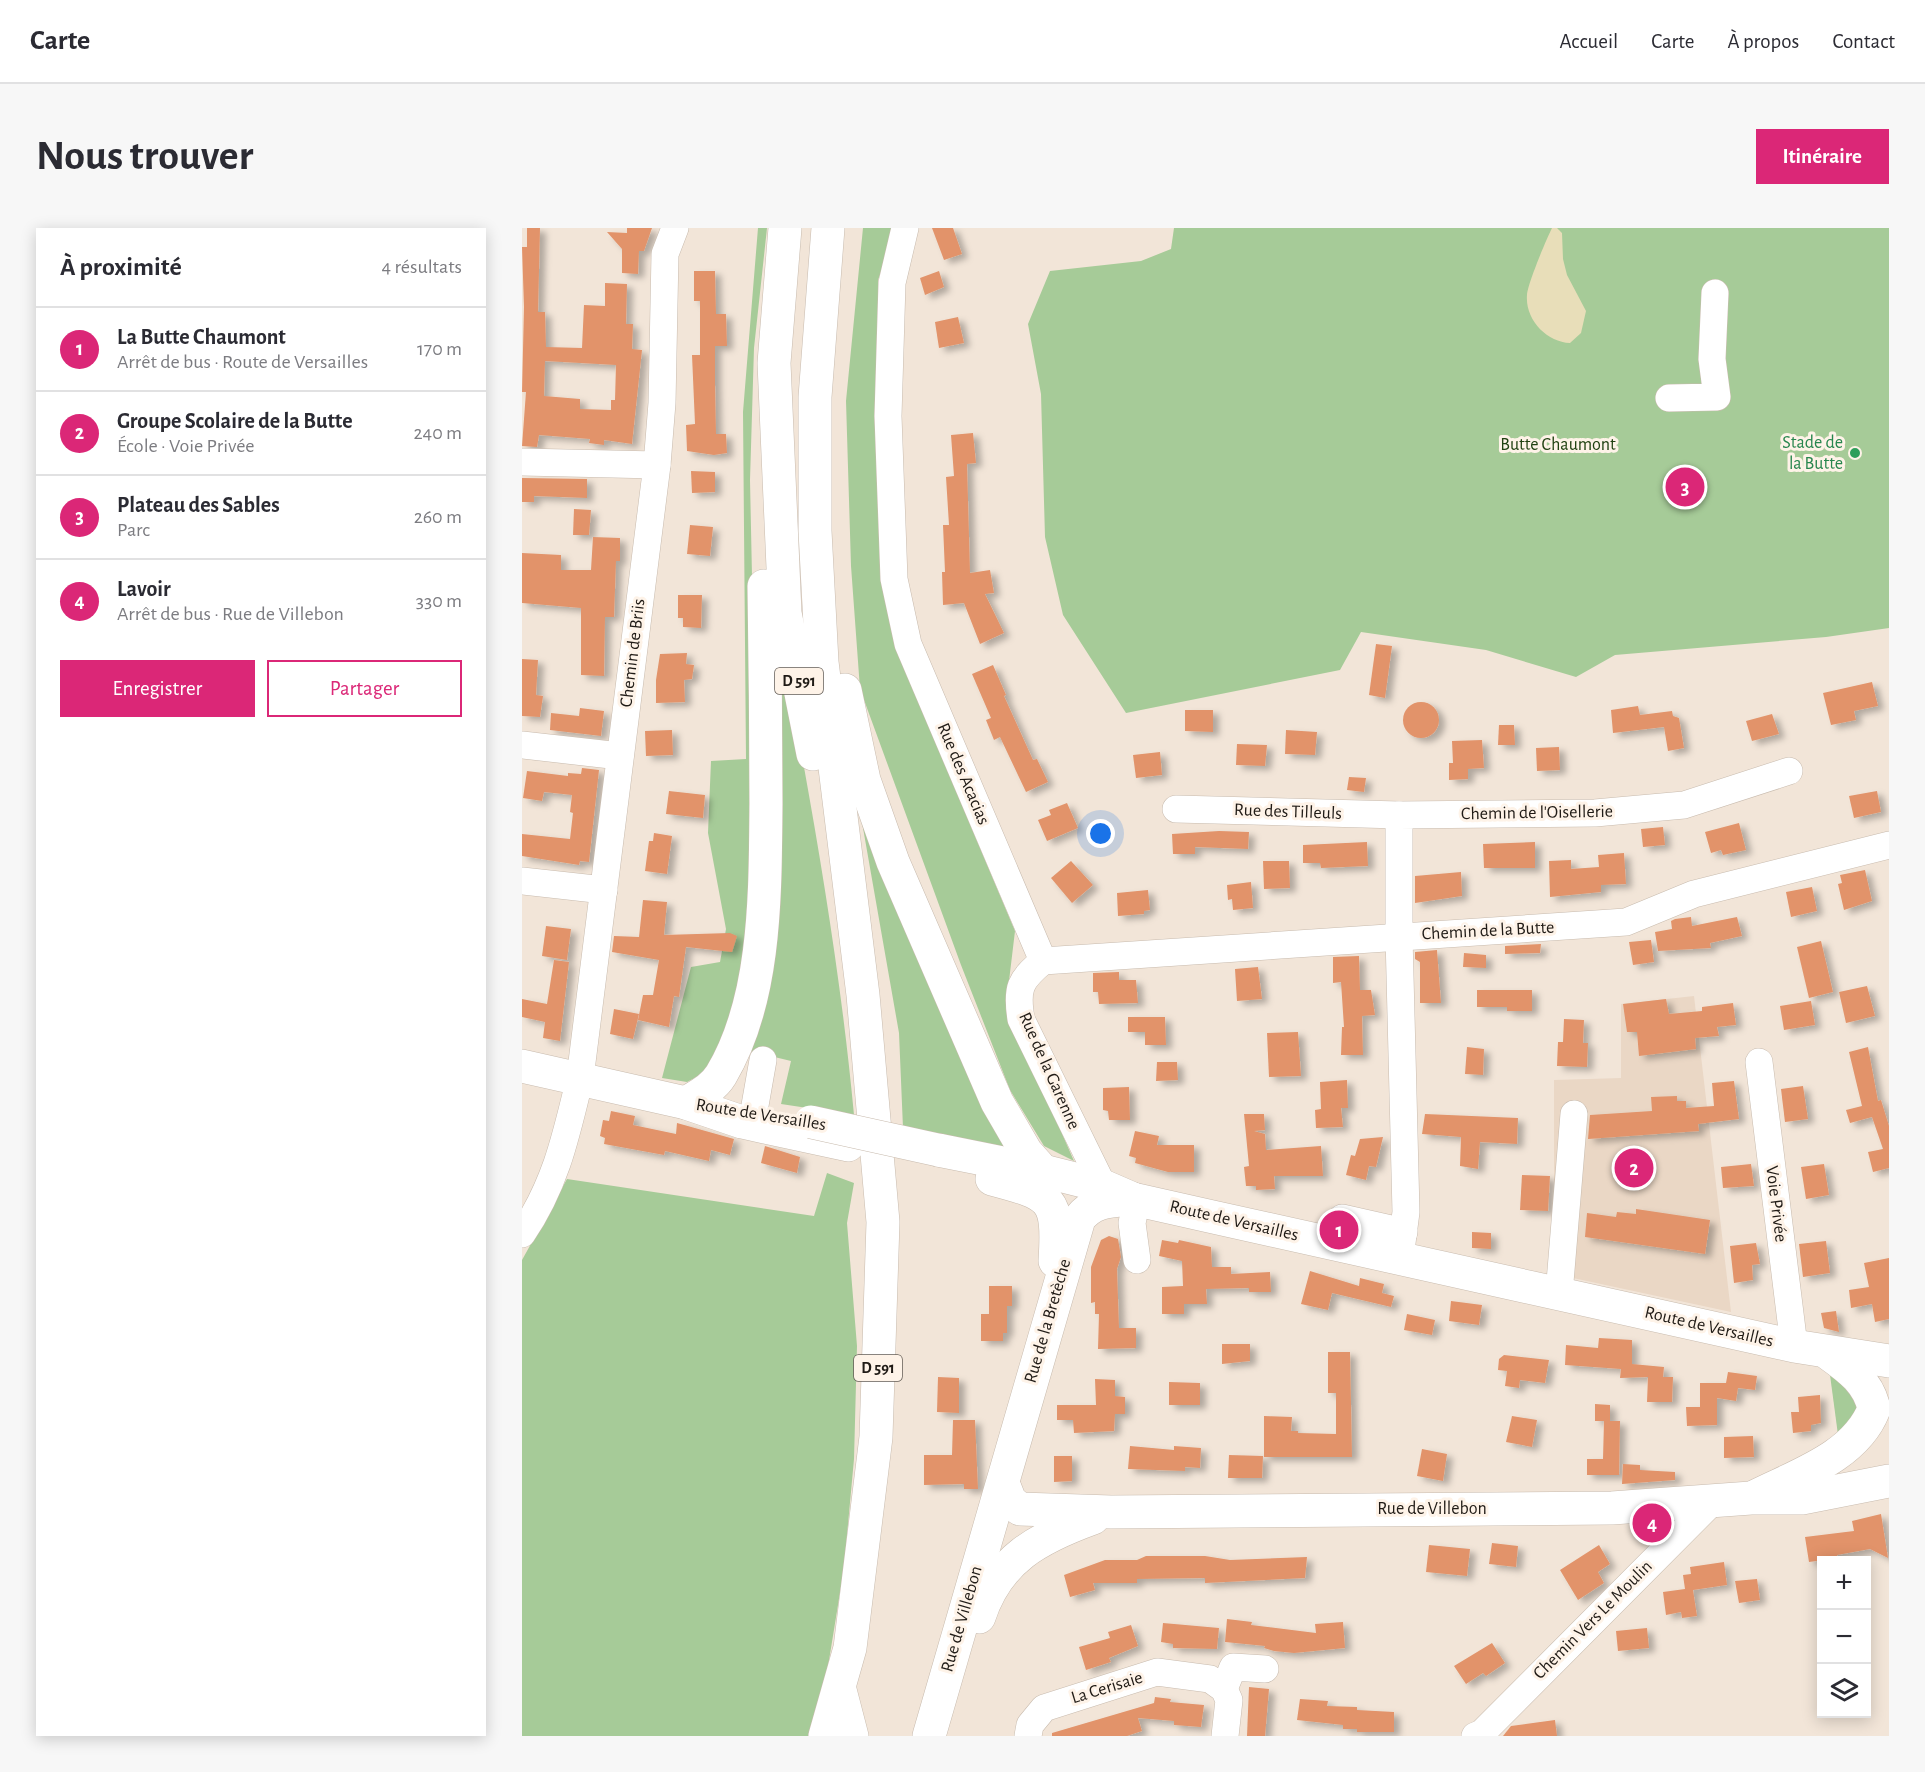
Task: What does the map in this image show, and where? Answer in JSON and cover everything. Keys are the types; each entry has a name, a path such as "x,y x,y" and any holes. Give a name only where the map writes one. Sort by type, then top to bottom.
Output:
{"main road":[{"name":"D 591","path":"786,228 774,363 785,613 863,995"},
{"name":"D 591","path":"825,1736 850,1648 876,1437 883,1222 863,995 822,662 815,397 828,228"},
{"path":"686,1103 705,1091 720,1076 740,1032 757,967 765,881 767,722 762,450 764,381 774,363"},
{"path":"818,560 864,780 893,862 998,1102 1026,1152 1043,1171"},
{"name":"Route de Versailles","path":"522,1066 686,1103 742,1122 812,1130 938,1158"},
{"name":"Route de Versailles","path":"686,1103 753,1111 864,1149 1043,1171 1102,1186 1135,1199 1402,1245 1558,1294 1829,1354 1889,1361"},
{"path":"938,1158 1030,1189 1050,1203 1055,1213 1057,1233 1051,1307"},
{"name":"Rue de la Bretèche","path":"1003,1483 1051,1307 1074,1233 1087,1208 1098,1203 1135,1199"},
{"path":"1751,1498 1830,1458 1857,1437 1882,1406 1855,1373 1829,1354"},
{"path":"1751,1498 1802,1498 1889,1481"},
{"name":"Rue de Villebon","path":"1003,1483 1011,1501 1020,1509 1111,1512 1612,1508 1711,1503 1751,1498"},
{"name":"Rue de Villebon","path":"929,1736 1003,1483"},
{"name":"Rue de Villebon","path":"950,1736 974,1633 987,1594 1004,1570 1032,1545 1054,1532 1111,1512"}],"street":[{"name":"Chemin de Briis","path":"522,1233 541,1206 558,1168 580,1078 657,465 662,404 665,254 675,228"},
{"name":"Rue des Acacias","path":"905,228 892,283 888,416 894,579 908,644 1043,961"},
{"path":"1669,399 1717,397 1712,359 1715,293"},
{"path":"522,462 657,465"},
{"path":"522,745 620,756"},
{"name":"Chemin de l'Oisellerie","path":"1399,815 1595,813 1684,804 1789,771"},
{"name":"Rue des Tilleuls","path":"1176,809 1399,815"},
{"path":"1043,961 1399,936 1399,815"},
{"name":"Chemin de la Butte","path":"1402,1245 1406,1212 1399,936 1546,929 1626,922 1694,894 1889,845"},
{"path":"522,880 604,890"},
{"name":"Rue de la Garenne","path":"1043,961 1024,977 1018,998 1022,1019 1102,1186"},
{"path":"753,1111 763,1060"},
{"name":"Voie Privée","path":"1759,1062 1794,1346"},
{"path":"1558,1294 1574,1114"},
{"path":"1135,1199 1132,1223 1137,1260"},
{"path":"1342,1218 1402,1245"},
{"name":"Chemin Vers Le Moulin","path":"1475,1736 1482,1733 1711,1503"},
{"path":"1225,1736 1229,1700 1224,1689 1233,1667 1265,1669"},
{"name":"La Cerisaie","path":"1028,1736 1030,1725 1044,1708 1157,1672 1210,1679 1224,1689"},
{"path":"841,1682 855,1736"}],"shaded area":[{"path":"1694,996 1731,1312 1573,1278 1554,1257 1554,1080 1621,1078 1621,1004"}],"green space":[{"path":"758,228 767,228 754,348 750,480 756,769 741,999 708,1071 687,1082 662,1078 691,967 720,962 726,929 708,833 711,761 746,759 743,412"},
{"path":"863,228 898,228 878,280 881,498 897,651 1015,931 1006,1006 1074,1161 1044,1146 1010,1090 961,965 860,689 851,566 846,401"},
{"name":"Butte Chaumont","path":"1174,228 1889,228 1889,628 1826,637 1615,655 1576,677 1486,650 1361,632 1340,670 1126,713 1063,615 1045,537 1041,394 1028,324 1050,271 1141,261 1171,249"},
{"path":"779,659 786,670 816,836 834,947 854,1115 781,1104 791,1061 741,1049"},
{"path":"856,788 1014,1151 903,1128 899,1033"},
{"path":"827,1173 854,1183 847,1223 857,1346 854,1459 844,1568 825,1685 808,1736 522,1736 522,1260 567,1179 814,1216"},
{"path":"1830,1375 1841,1380 1858,1404 1855,1415 1838,1435"}],"sand":[{"path":"1552,228 1557,228 1562,233 1563,259 1567,275 1586,311 1581,333 1570,343 1553,339 1539,328 1527,304 1530,281"}],"building":[{"path":"527,228 540,228 538,312 545,312 546,347 582,348 584,305 605,306 605,283 627,284 626,324 633,324 632,349 642,350 632,444 604,440 604,445 589,443 590,439 539,435 537,447 522,446 526,392 522,392 524,307 522,247 527,247","holes":["545,361 616,365 615,400 611,400 611,410 580,409 580,399 544,396"]},
{"path":"627,228 652,228 644,251 639,251 638,274 622,273 622,249 607,232 627,233"},
{"path":"932,228 953,228 962,254 944,260"},
{"path":"694,271 715,271 716,314 726,314 727,346 715,346 715,385 716,434 726,434 727,453 714,455 687,451 686,425 695,424 692,355 700,355 700,301 694,301"},
{"path":"939,271 944,287 925,295 920,278"},
{"path":"958,317 964,343 939,348 935,322"},
{"path":"973,433 976,463 967,464 970,573 990,570 994,593 985,594 1004,633 980,644 964,603 943,605 942,572 945,572 943,525 949,525 946,477 954,476 951,435"},
{"path":"691,471 715,472 715,492 692,493"},
{"path":"522,478 587,479 587,498 534,496 534,502 522,502"},
{"path":"574,509 591,510 589,535 573,535"},
{"path":"690,525 713,527 710,556 687,554"},
{"path":"593,537 620,538 620,561 616,561 614,617 605,617 604,676 581,675 581,608 522,603 522,553 561,555 561,570 591,570"},
{"path":"678,595 702,595 701,628 683,627 683,618 678,618"},
{"path":"1376,644 1392,646 1385,698 1369,695"},
{"path":"687,653 686,664 694,665 692,679 684,680 685,702 656,703 656,680 660,654"},
{"path":"522,659 538,660 536,695 543,696 540,717 522,716"},
{"path":"993,665 1006,695 1004,696 1033,760 1037,759 1048,782 1026,792 1000,737 994,740 986,720 991,718 972,674"},
{"path":"1872,682 1878,706 1854,711 1856,720 1831,725 1823,693"},
{"path":"1421,702 1434,707 1439,720 1434,733 1421,738 1408,733 1403,720 1408,707"},
{"path":"1638,706 1640,715 1672,711 1673,716 1679,718 1684,748 1668,751 1664,727 1613,733 1611,710"},
{"path":"580,708 604,711 601,736 550,730 551,713 579,716"},
{"path":"1185,710 1213,710 1213,732 1185,731"},
{"path":"1772,714 1779,734 1752,741 1746,721"},
{"path":"1499,725 1514,725 1515,745 1498,745"},
{"path":"672,730 673,755 646,756 645,731"},
{"path":"1286,730 1317,732 1315,755 1285,754"},
{"path":"1482,740 1484,768 1468,769 1468,779 1449,780 1449,763 1453,763 1452,741"},
{"path":"1237,744 1267,745 1265,766 1236,765"},
{"path":"1559,747 1560,770 1537,771 1536,748"},
{"path":"1160,752 1162,775 1136,778 1133,755"},
{"path":"582,768 599,770 589,862 580,861 579,865 522,856 522,834 570,839 573,813 570,812 572,795 544,792 542,801 523,798 527,771 568,776 568,773 581,774"},
{"path":"1349,777 1366,778 1364,792 1347,790"},
{"path":"669,791 705,795 703,818 666,814"},
{"path":"1877,791 1881,812 1854,818 1849,796"},
{"path":"1067,803 1078,828 1047,841 1038,820 1051,815 1049,810"},
{"path":"1739,823 1746,850 1723,855 1721,850 1711,853 1705,832"},
{"path":"1663,827 1665,845 1643,847 1641,829"},
{"path":"1249,832 1248,849 1195,847 1195,854 1173,854 1172,834"},
{"path":"654,833 672,836 667,874 645,871 649,841 653,841"},
{"path":"1367,842 1368,866 1321,868 1320,863 1303,863 1303,845"},
{"path":"1535,842 1535,868 1484,868 1483,844"},
{"path":"1624,853 1626,884 1601,885 1601,892 1550,897 1549,861 1571,860 1571,869 1599,867 1598,855"},
{"path":"1071,861 1093,885 1072,903 1051,878"},
{"path":"1263,861 1289,861 1290,888 1264,889"},
{"path":"1865,870 1872,901 1844,910 1838,884 1842,883 1840,875"},
{"path":"1461,872 1462,896 1415,903 1415,876"},
{"path":"1251,882 1253,908 1233,910 1232,899 1228,900 1227,885"},
{"path":"1812,887 1817,911 1791,917 1786,892"},
{"path":"1148,890 1150,910 1144,911 1144,914 1118,916 1117,893"},
{"path":"643,900 667,902 664,935 730,933 737,936 732,952 686,947 679,997 674,996 669,1027 638,1020 643,995 653,995 659,960 612,952 614,936 639,937"},
{"path":"1691,917 1692,926 1737,917 1742,936 1710,943 1711,948 1658,951 1655,932 1672,929 1671,921 1675,919"},
{"path":"546,926 571,929 567,960 542,956"},
{"path":"1651,940 1654,962 1633,965 1629,942"},
{"path":"1821,941 1833,992 1809,998 1797,947"},
{"path":"1541,944 1540,953 1505,954 1505,946"},
{"path":"1437,950 1441,1003 1420,1003 1420,962 1415,959 1415,952"},
{"path":"1464,953 1486,955 1486,968 1463,967"},
{"path":"1359,956 1360,990 1371,990 1375,1015 1362,1016 1363,1055 1341,1055 1342,1027 1344,1027 1341,982 1333,983 1333,957"},
{"path":"554,960 569,962 560,1041 543,1038 545,1022 522,1017 522,999 547,1004"},
{"path":"1258,967 1262,999 1237,1001 1235,969"},
{"path":"1119,972 1119,980 1136,980 1138,1003 1099,1004 1098,992 1093,992 1093,973"},
{"path":"1867,986 1875,1016 1846,1023 1839,992"},
{"path":"1477,990 1532,990 1532,1011 1507,1011 1507,1007 1477,1007"},
{"path":"1666,999 1669,1014 1702,1011 1702,1007 1733,1003 1736,1025 1717,1027 1719,1036 1695,1038 1696,1049 1639,1056 1637,1032 1627,1032 1623,1004"},
{"path":"1811,1001 1815,1025 1784,1030 1780,1006"},
{"path":"614,1009 639,1014 633,1039 610,1034"},
{"path":"1128,1017 1165,1017 1166,1045 1145,1045 1145,1032 1128,1032"},
{"path":"1564,1019 1584,1020 1583,1043 1588,1043 1587,1067 1557,1066 1558,1042 1563,1042"},
{"path":"1298,1032 1301,1076 1269,1077 1267,1033"},
{"path":"1467,1047 1484,1049 1483,1075 1465,1074"},
{"path":"1868,1047 1878,1101 1881,1100 1889,1126 1889,1168 1873,1172 1868,1152 1883,1149 1872,1117 1850,1123 1846,1110 1862,1106 1849,1052"},
{"path":"1157,1062 1177,1062 1178,1080 1156,1081"},
{"path":"1347,1080 1348,1108 1341,1108 1343,1127 1316,1128 1315,1110 1321,1109 1320,1082"},
{"path":"1734,1081 1739,1119 1698,1124 1699,1131 1588,1139 1590,1115 1652,1111 1651,1097 1677,1096 1677,1101 1686,1101 1686,1108 1714,1106 1712,1083"},
{"path":"1803,1086 1808,1119 1785,1122 1781,1089"},
{"path":"1129,1087 1130,1120 1109,1120 1108,1111 1103,1110 1103,1088"},
{"path":"611,1111 635,1116 633,1125 676,1134 677,1123 734,1139 730,1155 711,1150 709,1161 665,1151 664,1155 604,1144 605,1138 600,1136 603,1120 609,1121"},
{"path":"1244,1114 1264,1114 1265,1130 1254,1131 1265,1134 1266,1150 1321,1146 1323,1176 1274,1176 1275,1189 1256,1190 1256,1186 1246,1186 1244,1167 1249,1166"},
{"path":"1425,1114 1518,1118 1517,1144 1480,1142 1478,1169 1460,1166 1461,1137 1422,1134"},
{"path":"1135,1131 1159,1136 1157,1145 1194,1145 1194,1172 1168,1172 1135,1163 1136,1158 1129,1156"},
{"path":"1383,1137 1376,1167 1369,1166 1366,1180 1346,1175 1351,1155 1355,1156 1360,1139"},
{"path":"765,1146 800,1157 797,1173 761,1163"},
{"path":"1751,1164 1754,1186 1723,1188 1721,1167"},
{"path":"1824,1164 1829,1195 1806,1199 1801,1167"},
{"path":"1522,1175 1550,1176 1548,1211 1520,1210"},
{"path":"1636,1209 1710,1220 1705,1254 1585,1237 1587,1213 1616,1217 1617,1212 1636,1214"},
{"path":"1472,1232 1491,1233 1491,1249 1472,1248"},
{"path":"1109,1236 1118,1239 1121,1257 1117,1269 1119,1328 1136,1328 1136,1348 1098,1349 1099,1314 1095,1314 1095,1302 1091,1303 1091,1267 1101,1240"},
{"path":"1162,1240 1178,1243 1179,1240 1211,1247 1212,1267 1231,1267 1231,1274 1270,1272 1271,1292 1249,1292 1249,1288 1206,1289 1207,1304 1184,1304 1184,1314 1162,1314 1162,1287 1183,1286 1182,1261 1159,1256"},
{"path":"1826,1241 1830,1273 1803,1277 1799,1244"},
{"path":"1756,1243 1760,1264 1752,1265 1753,1280 1734,1283 1730,1246"},
{"path":"1889,1258 1889,1319 1875,1322 1872,1304 1851,1308 1849,1290 1869,1287 1864,1263"},
{"path":"1310,1271 1359,1286 1360,1278 1384,1284 1382,1293 1394,1296 1391,1307 1332,1293 1328,1310 1301,1304"},
{"path":"989,1286 1012,1286 1012,1306 1007,1306 1007,1333 1003,1333 1003,1341 981,1341 981,1314 989,1314"},
{"path":"1451,1301 1482,1305 1479,1325 1449,1321"},
{"path":"1836,1311 1839,1332 1824,1328 1821,1313"},
{"path":"1407,1314 1435,1320 1432,1335 1404,1330"},
{"path":"1599,1338 1632,1340 1632,1364 1664,1367 1663,1377 1673,1377 1672,1402 1647,1402 1648,1377 1620,1378 1621,1369 1565,1365 1566,1345 1598,1348"},
{"path":"1222,1344 1250,1344 1250,1361 1222,1364"},
{"path":"1328,1352 1350,1352 1352,1457 1264,1457 1264,1416 1292,1417 1291,1431 1298,1431 1298,1433 1336,1434 1336,1393 1328,1393"},
{"path":"1504,1355 1549,1360 1545,1383 1520,1380 1519,1388 1505,1386 1507,1371 1498,1370 1499,1359"},
{"path":"1728,1372 1757,1376 1755,1390 1738,1388 1736,1401 1717,1398 1717,1425 1687,1426 1686,1407 1700,1407 1700,1383 1726,1383"},
{"path":"938,1377 959,1378 959,1413 937,1412"},
{"path":"1095,1379 1115,1380 1115,1396 1125,1397 1125,1414 1115,1414 1114,1431 1074,1433 1073,1420 1057,1420 1057,1405 1096,1405"},
{"path":"1169,1382 1200,1383 1200,1405 1169,1405"},
{"path":"1820,1395 1821,1423 1811,1425 1811,1431 1793,1433 1791,1412 1799,1412 1798,1397"},
{"path":"1595,1404 1610,1405 1610,1421 1620,1421 1619,1475 1587,1475 1587,1459 1603,1459 1604,1421 1595,1421"},
{"path":"1512,1416 1537,1420 1532,1447 1506,1442"},
{"path":"953,1420 975,1420 978,1489 964,1489 964,1484 924,1485 924,1455 952,1455"},
{"path":"1753,1436 1754,1457 1724,1458 1724,1437"},
{"path":"1130,1446 1174,1450 1174,1446 1201,1448 1200,1468 1185,1467 1185,1471 1128,1469"},
{"path":"1422,1449 1447,1454 1443,1481 1417,1476"},
{"path":"1229,1455 1263,1456 1262,1478 1228,1478"},
{"path":"1054,1456 1072,1456 1072,1481 1054,1482"},
{"path":"1623,1464 1640,1465 1640,1470 1675,1472 1675,1480 1622,1484"},
{"path":"1881,1514 1888,1558 1870,1549 1837,1556 1817,1556 1817,1561 1809,1562 1805,1537 1854,1531 1852,1521"},
{"path":"1492,1543 1518,1546 1516,1567 1489,1564"},
{"path":"1429,1545 1470,1549 1467,1576 1426,1572"},
{"path":"1599,1545 1610,1564 1598,1572 1604,1583 1578,1600 1560,1570"},
{"path":"1146,1556 1205,1556 1230,1560 1307,1557 1305,1578 1205,1583 1205,1578 1137,1579 1137,1583 1093,1583 1095,1590 1070,1597 1064,1575 1105,1560 1137,1560"},
{"path":"1724,1562 1727,1585 1693,1590 1697,1616 1682,1618 1681,1612 1666,1615 1663,1592 1685,1589 1683,1575 1691,1574 1690,1567"},
{"path":"1757,1579 1760,1600 1739,1603 1735,1581"},
{"path":"1227,1619 1252,1622 1251,1625 1316,1633 1315,1624 1343,1622 1345,1648 1294,1653 1274,1651 1264,1648 1265,1646 1225,1642"},
{"path":"1163,1623 1219,1628 1217,1649 1173,1648 1173,1644 1161,1642"},
{"path":"1131,1625 1138,1646 1109,1658 1111,1662 1086,1670 1079,1647 1110,1638 1108,1632"},
{"path":"1647,1628 1649,1648 1618,1651 1616,1631"},
{"path":"1492,1643 1505,1663 1486,1676 1483,1673 1466,1684 1454,1666"},
{"path":"1249,1687 1269,1689 1265,1736 1247,1736"},
{"path":"1155,1697 1171,1699 1170,1702 1204,1705 1201,1727 1174,1725 1174,1721 1138,1718 1142,1731 1127,1736 1052,1736 1052,1733 1154,1703"},
{"path":"1300,1699 1328,1701 1327,1706 1394,1712 1394,1732 1357,1732 1357,1729 1343,1729 1343,1725 1297,1720"},
{"path":"1555,1720 1557,1736 1503,1736 1511,1726"}],"place":[{"name":"Stade de la Butte","path":"1855,453"},
{"name":"Plateau des Sables","path":"1685,487"},
{"name":"Groupe Scolaire de la Butte","path":"1634,1168"},
{"name":"La Butte Chaumont","path":"1339,1230"},
{"name":"Lavoir","path":"1652,1523"}]}
